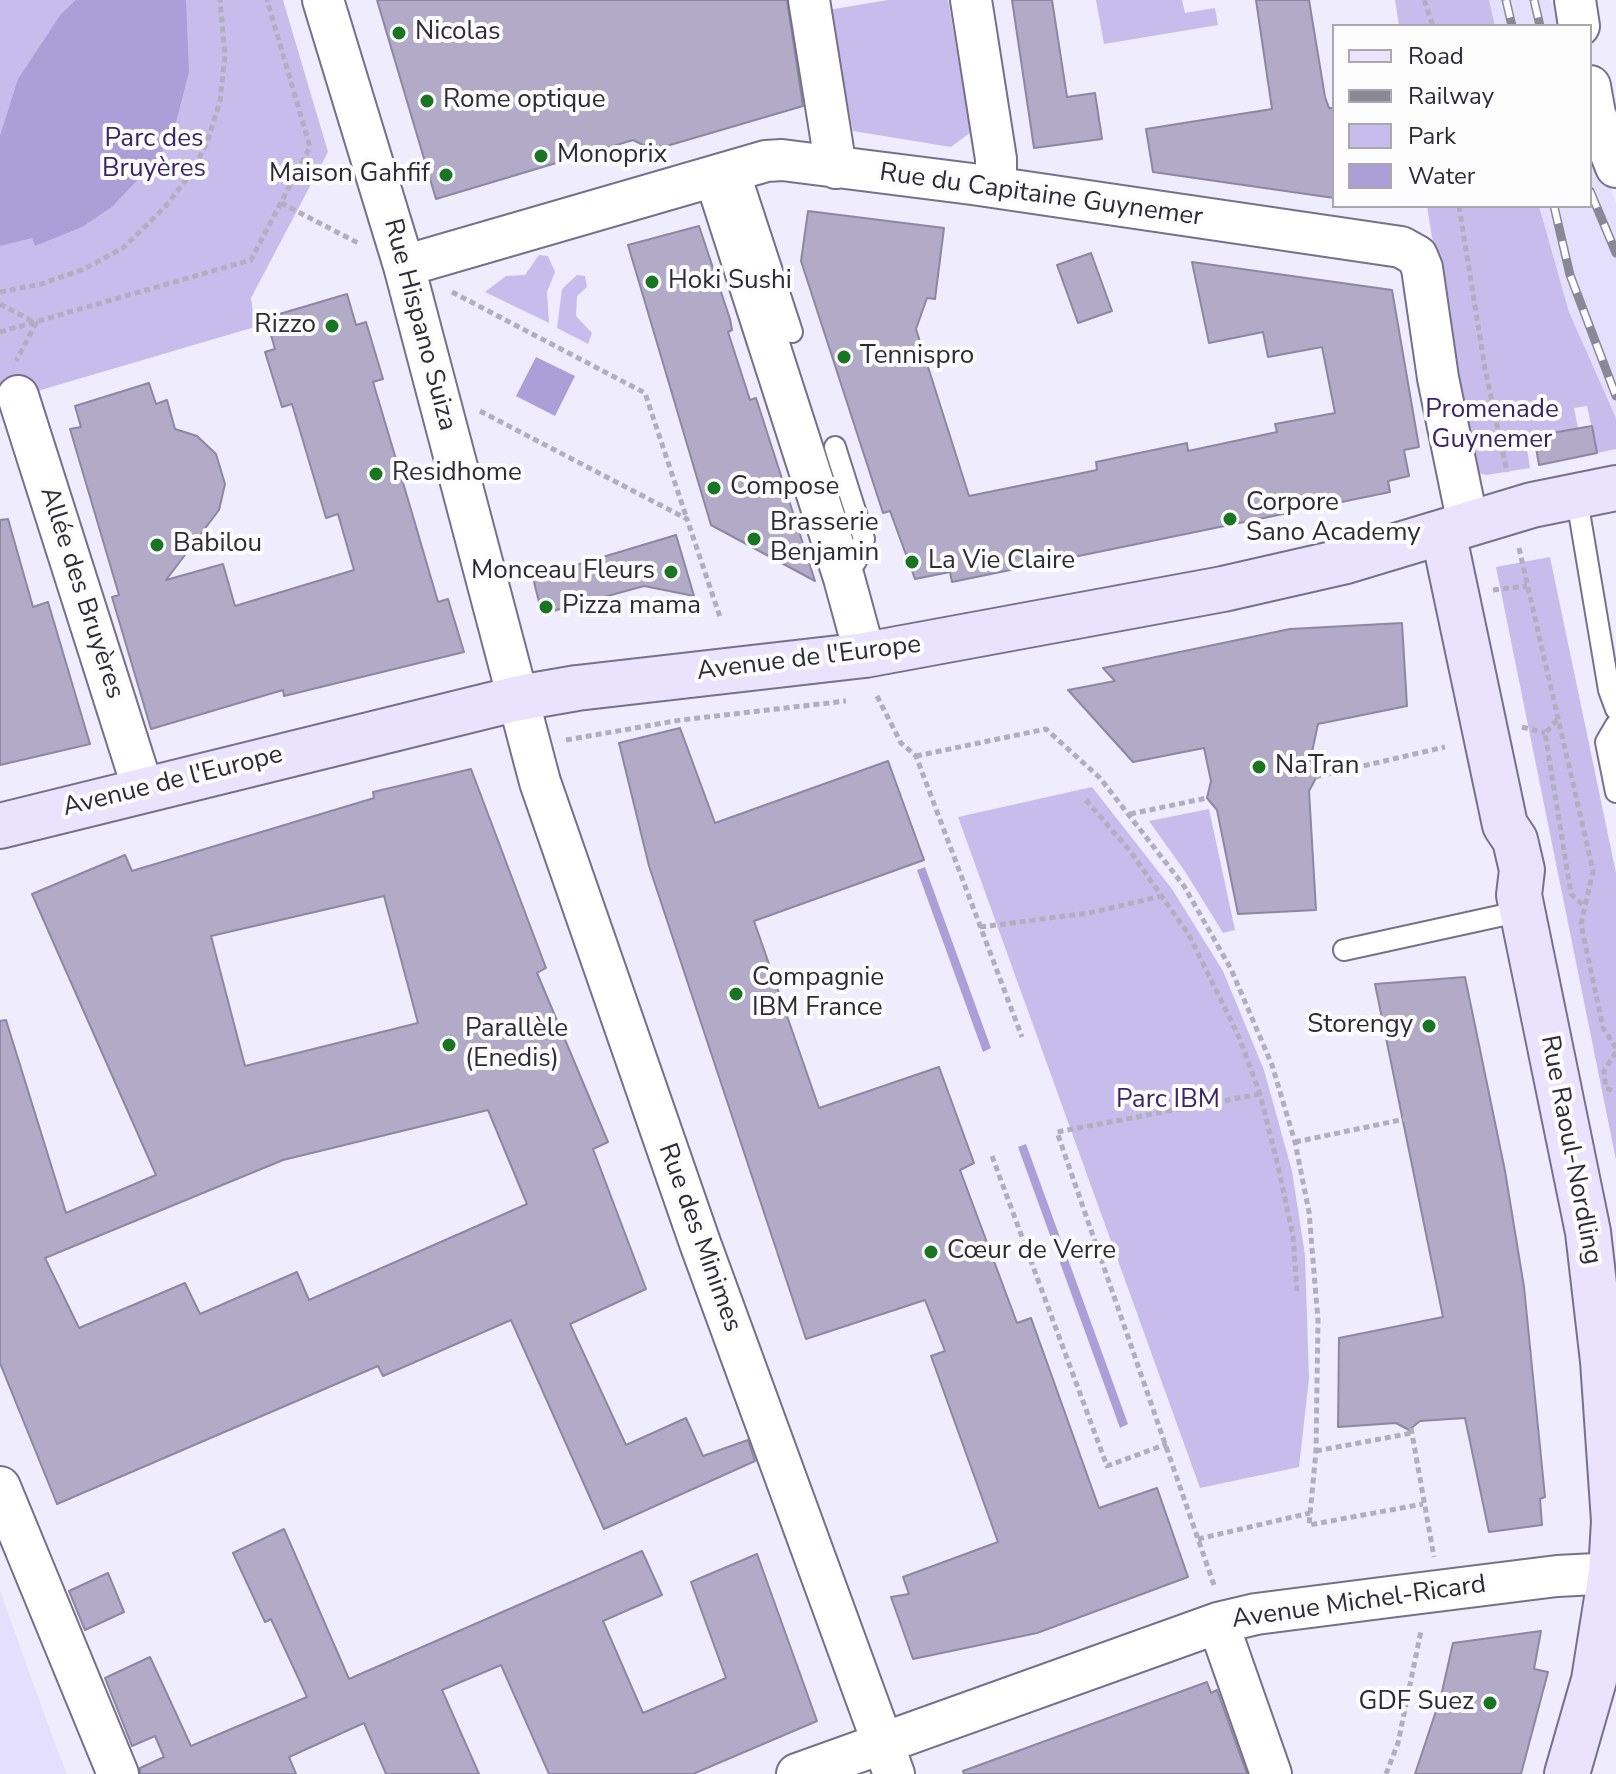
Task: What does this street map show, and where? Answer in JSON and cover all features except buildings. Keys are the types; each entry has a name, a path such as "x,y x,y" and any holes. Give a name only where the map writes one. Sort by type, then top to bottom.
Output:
{"main road":[{"name":"Avenue de l'Europe","path":"0,826 519,698 577,688 865,655 1223,589 1346,561 1596,491"},
{"name":"Rue Raoul-Nordling","path":"1455,528 1505,825 1515,840 1522,870 1522,911 1588,1232 1613,1494 1614,1573 1594,1680 1567,1774"}],"street":[{"name":"Rue Hispano Suiza","path":"323,0 404,266 519,698"},
{"path":"809,0 836,168"},
{"path":"971,0 996,159 996,187"},
{"path":"1575,0 1579,24"},
{"path":"1600,103 1616,167"},
{"name":"Rue du Capitaine Guynemer","path":"404,266 782,160 996,187 1401,247 1417,256 1455,528"},
{"path":"727,174 865,655"},
{"name":"Allée des Bruyères","path":"16,380 143,789"},
{"name":"Rue des Minimes","path":"519,698 540,782 700,1243 888,1759"},
{"path":"0,1487 118,1774"},
{"name":"Avenue Michel-Ricard","path":"797,1774 888,1759 1216,1606 1389,1597 1557,1576 1614,1573"},
{"path":"1216,1606 1271,1774"}],"lane":[{"path":"727,174 792,332"},
{"path":"835,447 864,539 856,561 844,578"},
{"path":"1596,491 1609,690 1616,709"},
{"path":"1616,725 1606,742 1616,792"},
{"path":"1344,950 1522,911"}],"path":[{"path":"0,292 41,284 82,270 123,248 164,208 190,175 207,143 220,101 225,55 220,0"},
{"path":"0,332 251,260 310,147 267,0"},
{"path":"1424,0 1432,24"},
{"path":"281,203 645,393 720,617"},
{"path":"1459,208 1485,369 1508,478"},
{"path":"0,304 36,323"},
{"path":"16,380 36,323"},
{"path":"436,389 687,519"},
{"path":"1519,547 1593,871 1581,924 1603,1028 1616,1050 1604,1071 1606,1088 1616,1092"},
{"path":"1493,590 1527,586"},
{"path":"877,696 901,743 916,756 1022,1037"},
{"path":"559,742 681,720 846,701"},
{"path":"1558,720 1545,733 1571,894 1585,906"},
{"path":"916,756 1046,729 1100,778 1184,886 1231,969 1272,1065 1295,1142 1316,1268 1316,1451 1309,1525 1423,1504"},
{"path":"1315,777 1445,747"},
{"path":"1130,814 1207,798"},
{"path":"1086,800 1130,851 1162,896 1215,984 1260,1094 1293,1236 1297,1291"},
{"path":"980,927 1089,913 1162,896"},
{"path":"1216,1606 1167,1444 1057,1132 1260,1094"},
{"path":"1295,1142 1410,1118"},
{"path":"992,1156 1107,1466 1167,1444"},
{"path":"1316,1451 1411,1431 1434,1557"},
{"path":"1198,1539 1310,1513"},
{"path":"1386,1774 1401,1729 1421,1630"}],"shaded area":[{"path":"1489,0 1551,0 1557,24 1495,24"},
{"path":"1592,139 1616,203 1616,418 1569,312 1540,208 1592,208"},
{"path":"0,1591 55,1744 67,1774 0,1774"}],"green space":[{"name":"Parc des Bruyères","path":"0,0 283,0 328,152 251,298 255,327 0,402"},
{"path":"888,0 948,0 971,132 951,147 853,131 828,10"},
{"path":"1096,0 1182,0 1185,13 1215,8 1218,25 1104,44"},
{"path":"1395,0 1489,0 1495,24 1399,24"},
{"name":"Promenade Guynemer","path":"1427,208 1540,208 1569,312 1616,418 1616,449 1597,453 1587,406 1574,408 1578,428 1525,437 1530,468 1486,475 1469,470"},
{"path":"539,255 548,256 555,272 547,292 549,323 485,292 506,276 525,275"},
{"path":"577,275 585,276 587,287 577,296 576,316 592,333 588,344 557,328 562,289"},
{"path":"1550,557 1616,873 1616,1160 1496,567"},
{"name":"Parc IBM","path":"1092,787 1172,889 1223,971 1264,1070 1292,1171 1305,1255 1309,1379 1299,1467 1200,1488 958,817"},
{"path":"1209,809 1235,930 1223,933 1149,821"}],"water":[{"path":"76,0 186,0 189,72 174,130 158,158 112,207 82,227 35,246 32,238 0,246 0,136 18,79 61,14"},
{"path":"536,357 575,376 555,416 516,396"},
{"path":"925,867 991,1048 983,1052 917,870"},
{"path":"1026,1144 1128,1424 1120,1428 1018,1147"}],"railway":[{"path":"1506,0 1512,24"},
{"path":"1534,0 1540,24"},
{"path":"1592,196 1616,253"},
{"path":"1554,208 1570,275 1616,396"}],"place":[{"name":"Nicolas","path":"399,33"},
{"name":"Rome optique","path":"427,101"},
{"name":"Monoprix","path":"541,156"},
{"name":"Maison Gahfif","path":"446,175"},
{"name":"Hoki Sushi","path":"652,282"},
{"name":"Rizzo","path":"332,326"},
{"name":"Tennispro","path":"844,357"},
{"name":"Residhome","path":"376,474"},
{"name":"Compose","path":"714,488"},
{"name":"Corpore Sano Academy","path":"1230,519"},
{"name":"Brasserie Benjamin","path":"754,539"},
{"name":"Babilou","path":"157,545"},
{"name":"La Vie Claire","path":"912,562"},
{"name":"Monceau Fleurs","path":"671,572"},
{"name":"Pizza mama","path":"546,607"},
{"name":"NaTran","path":"1259,767"},
{"name":"Compagnie IBM France","path":"736,994"},
{"name":"Storengy","path":"1429,1026"},
{"name":"Parallèle (Enedis)","path":"449,1045"},
{"name":"Cœur de Verre","path":"931,1252"},
{"name":"GDF Suez","path":"1490,1703"}]}
